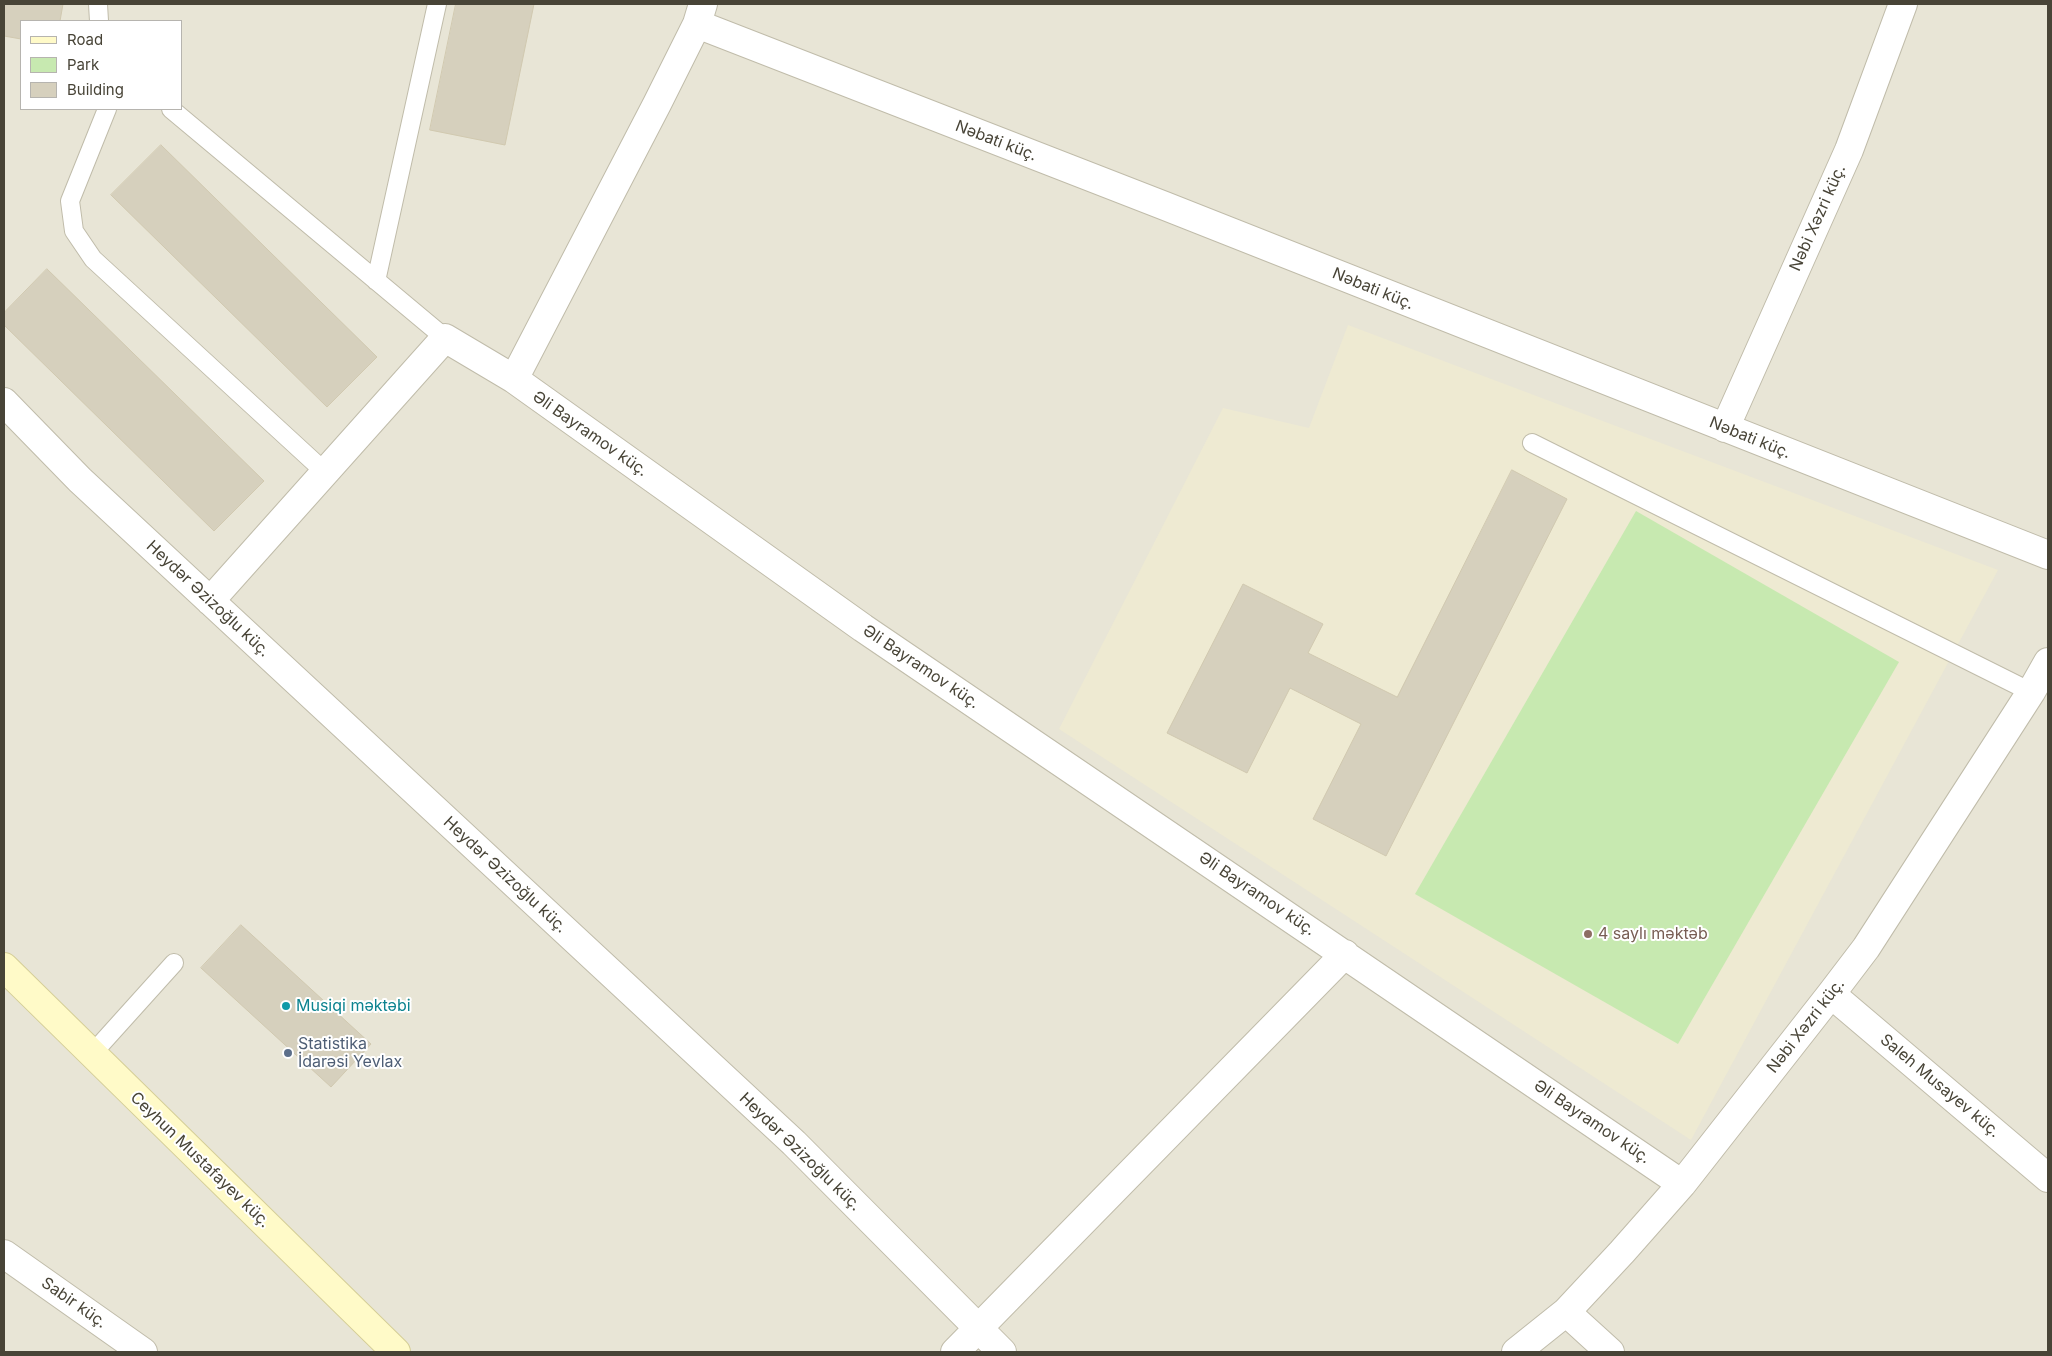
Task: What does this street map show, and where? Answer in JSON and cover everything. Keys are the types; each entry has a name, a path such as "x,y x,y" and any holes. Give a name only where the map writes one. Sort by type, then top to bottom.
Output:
{"main road":[{"name":"Ceyhun Mustafayev küç.","path":"4,967 396,1352"}],"street":[{"name":"Nəbi Xəzri küç.","path":"1725,428 1849,150 1903,4"},
{"name":"Nəbati küç.","path":"700,14 1166,206 2048,555"},
{"path":"514,379 658,104 700,14"},
{"path":"210,601 446,338"},
{"name":"Əli Bayramov küç.","path":"446,338 514,379 871,633 1682,1184"},
{"name":"Heydər Əzizoğlu küç.","path":"4,402 80,480 794,1144 1002,1352"},
{"name":"Nəbi Xəzri küç.","path":"1516,1352 1566,1312 1682,1184 1831,994 1866,948 2040,697 2048,662"},
{"path":"955,1352 1345,954"},
{"name":"Saleh Musayev küç.","path":"1831,994 2048,1178"},
{"name":"Sabir küç.","path":"4,1254 143,1352"},
{"path":"1566,1312 1610,1352"}],"lane":[{"path":"98,4 100,20"},
{"path":"376,281 438,4"},
{"path":"107,110 70,200 74,231 93,260 326,473"},
{"path":"172,110 446,338"},
{"path":"1532,443 2040,697"},
{"path":"92,1054 174,962"}],"shaded area":[{"path":"4,4 2048,4 2048,1352 4,1352"},
{"name":"4 saylı məktəb","path":"1348,325 1998,570 1691,1140 1059,729 1223,408 1309,428"}],"green space":[{"path":"1636,511 1899,662 1678,1044 1415,894"}],"building":[{"path":"4,4 63,4 60,20 20,20 20,39 4,36"},
{"path":"456,4 534,4 505,145 430,130"},
{"path":"161,145 377,357 327,407 111,195"},
{"path":"47,269 264,481 214,531 4,325 4,313"},
{"path":"1512,470 1567,499 1386,856 1313,819 1361,724 1290,688 1247,773 1167,733 1243,584 1323,624 1308,653 1397,697"},
{"name":"Musiqi məktəbi","path":"241,925 371,1044 331,1087 201,968"}],"place":[{"name":"4 saylı məktəb","path":"1588,934"},
{"name":"Musiqi məktəbi","path":"286,1006"},
{"name":"Statistika İdarəsi Yevlax","path":"288,1053"}]}
